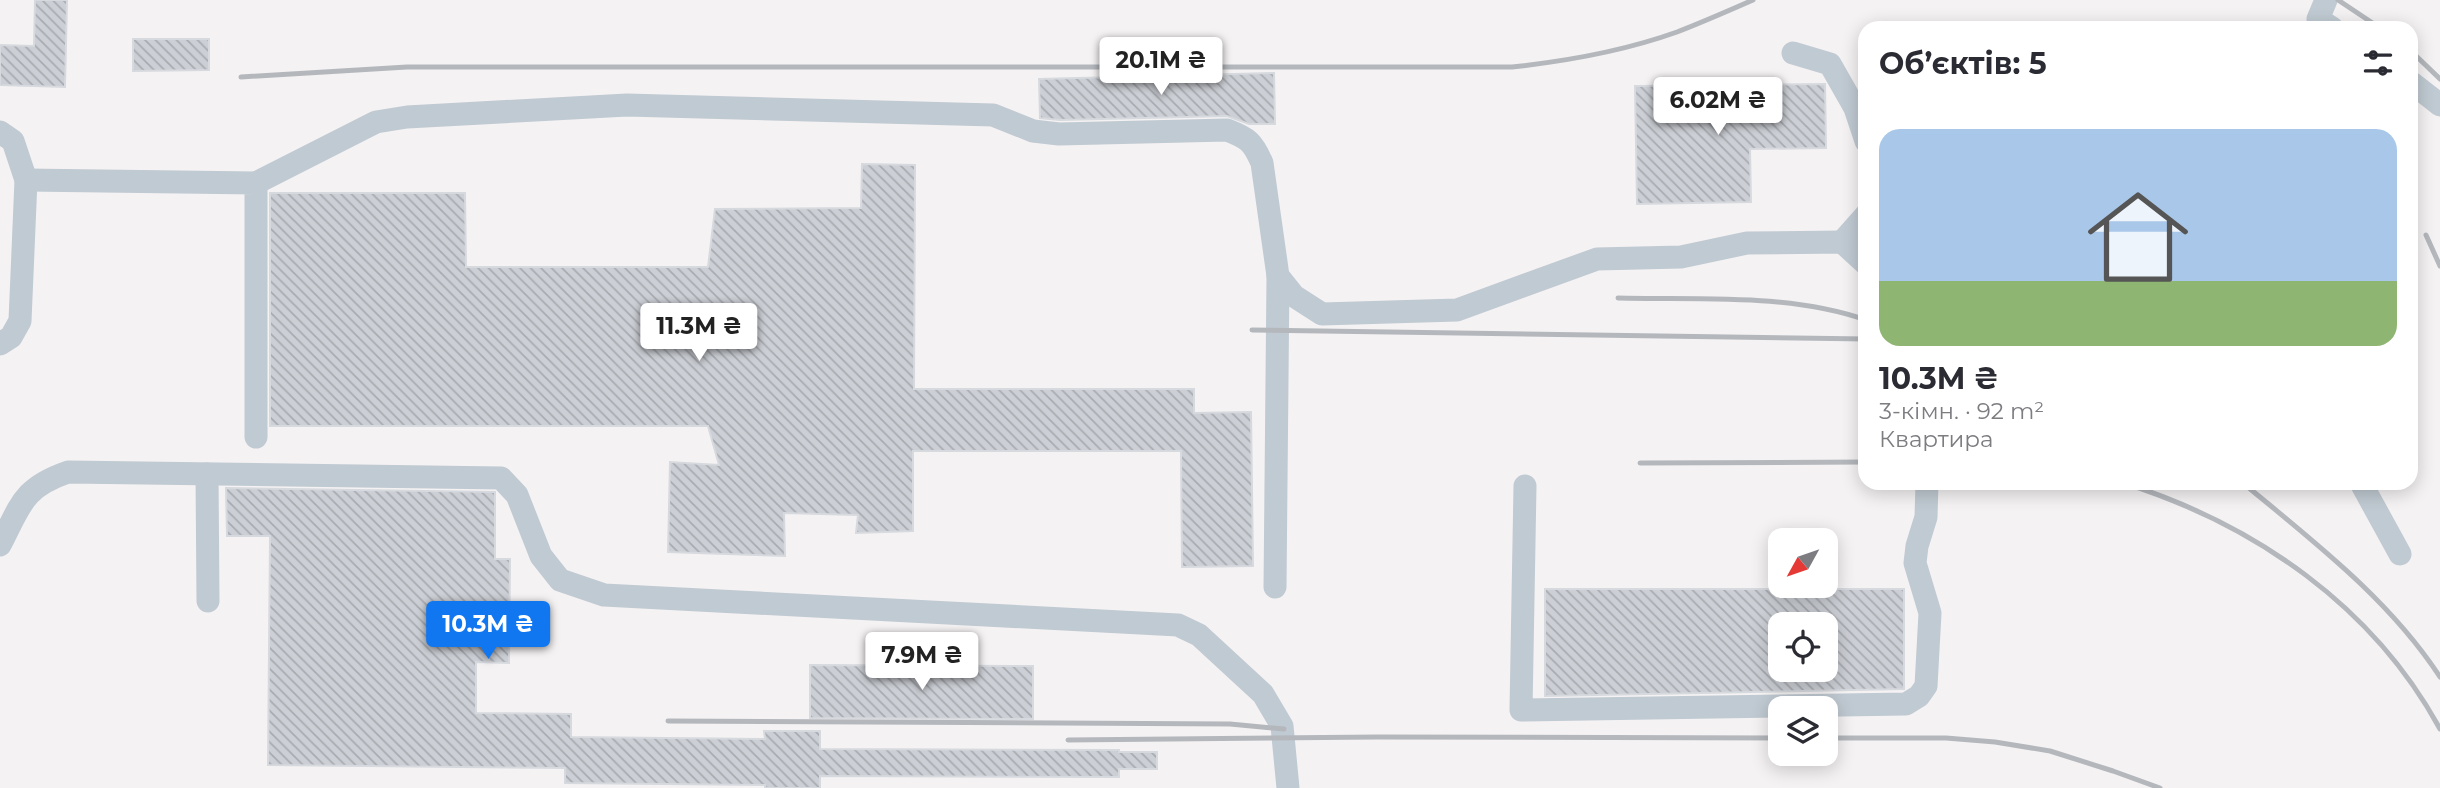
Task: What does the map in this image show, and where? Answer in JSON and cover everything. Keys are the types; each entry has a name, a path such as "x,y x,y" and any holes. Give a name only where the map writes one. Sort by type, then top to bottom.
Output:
{"lane":[{"path":"2321,21 2318,19 2326,0"},
{"path":"1793,53 1830,64 1858,117"},
{"path":"2418,88 2440,105"},
{"path":"26,180 256,183 376,122 407,117 614,105 993,115 1033,131 1059,134 1227,130 1245,137 1256,148 1262,163 1278,276 1275,587"},
{"path":"0,132 13,141 26,180 20,321 11,337 0,344"},
{"path":"256,183 256,437"},
{"path":"1842,242 1858,224"},
{"path":"1278,276 1294,296 1322,314 1457,310 1597,260 1681,257 1747,243 1842,242 1858,257"},
{"path":"0,545 24,498 43,481 68,472 501,478 517,495 541,556 560,580 604,595 1178,625 1199,635 1263,694 1282,726 1288,788"},
{"path":"207,474 208,601"},
{"path":"1525,486 1521,710 1906,704 1919,696 1926,685 1930,613 1915,563 1926,517 1927,490"},
{"path":"2365,490 2400,554"}],"building":[{"path":"35,0 67,0 65,87 0,85 0,45 34,46"},
{"path":"133,39 209,39 209,70 133,71"},
{"path":"1274,73 1275,124 1249,124 1227,116 1060,120 1040,118 1039,79"},
{"path":"1825,84 1826,148 1750,149 1751,202 1637,204 1635,86"},
{"path":"862,164 915,165 914,389 1194,389 1194,413 1251,412 1253,566 1182,567 1181,451 913,451 913,531 856,533 858,515 784,513 785,556 668,552 670,462 719,465 708,426 270,426 270,193 465,193 466,267 708,267 715,209 861,208"},
{"path":"226,488 495,492 495,559 510,559 509,663 476,662 476,713 571,714 571,737 765,739 764,731 820,731 820,749 1157,752 1157,769 1119,769 1119,777 820,776 820,788 765,788 765,785 565,783 565,768 268,765 270,536 227,536"},
{"path":"1545,589 1768,589 1768,598 1838,598 1838,589 1904,589 1904,689 1545,696"},
{"path":"810,665 1033,666 1033,719 810,718"}],"railway":[{"path":"241,77 407,67 1512,67 1637,45 1677,32 1753,0"},
{"path":"2338,0 2370,21"},
{"path":"2418,58 2440,79"},
{"path":"2426,235 2440,266"},
{"path":"1618,298 1775,302 1806,305 1858,318"},
{"path":"1252,330 1858,339"},
{"path":"1640,463 1858,462"},
{"path":"2143,490 2220,522 2264,547 2306,576 2345,608 2381,645 2413,685 2440,729"},
{"path":"2251,490 2374,597 2398,622 2440,677"},
{"path":"668,721 1230,724 1284,729"},
{"path":"1068,740 1377,737 1768,738"},
{"path":"1838,738 1946,738 1995,742 2050,751 2160,788"}]}
